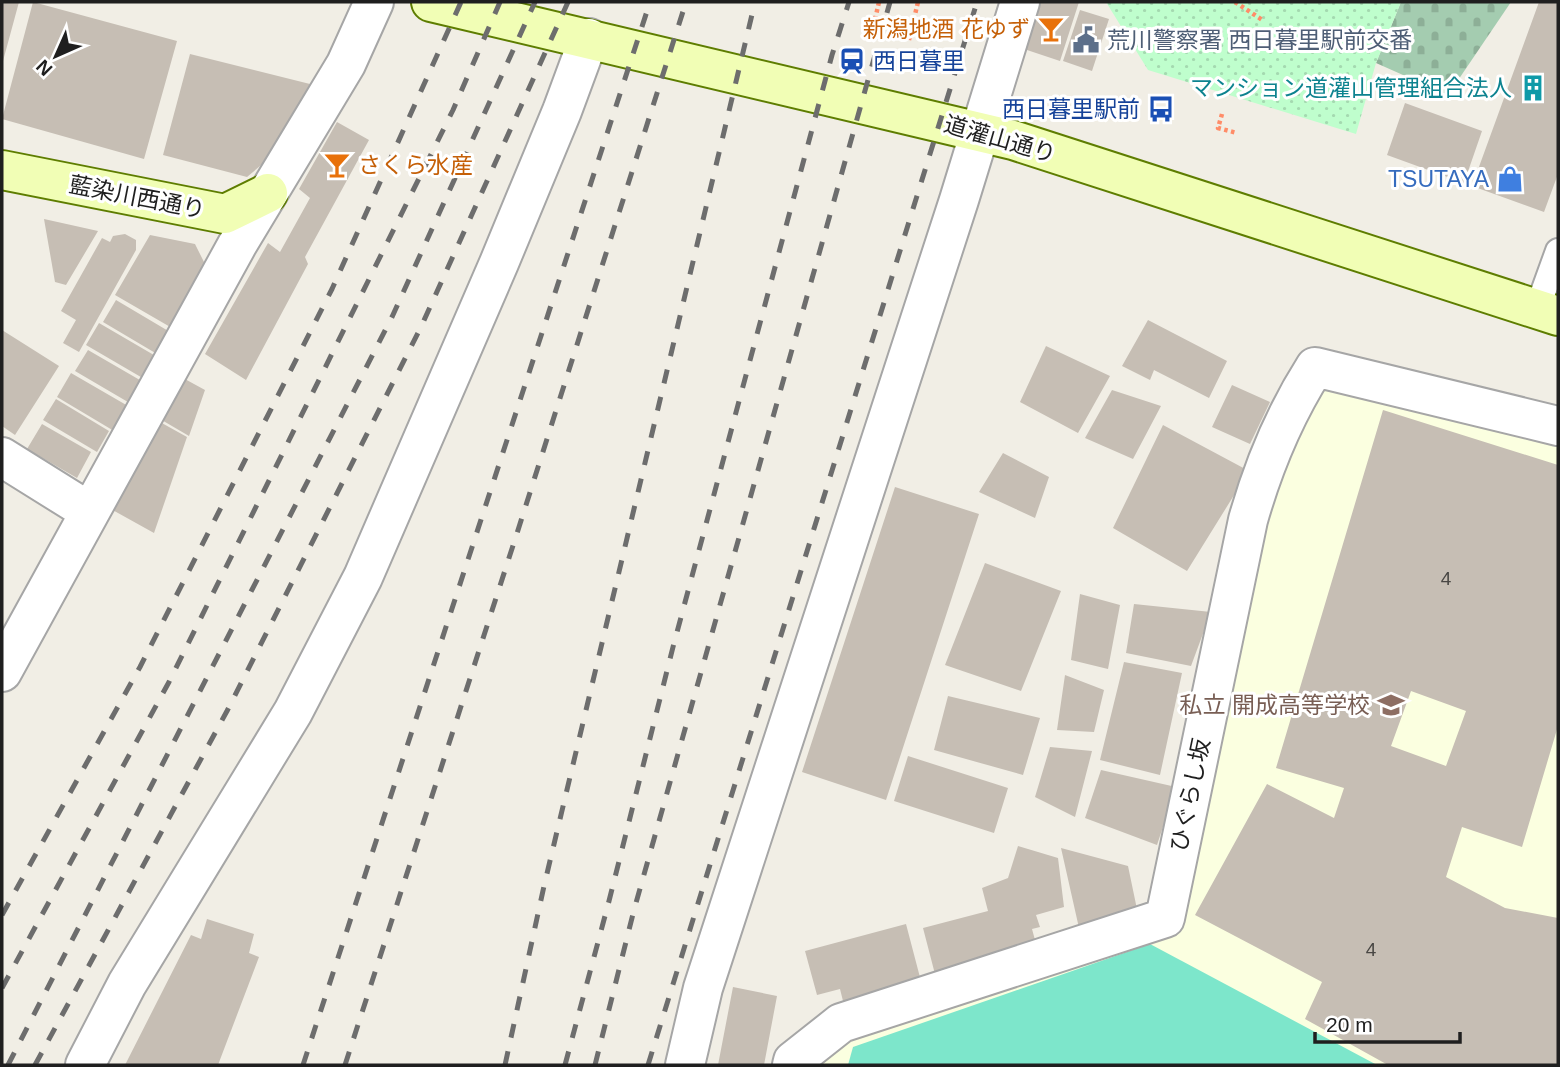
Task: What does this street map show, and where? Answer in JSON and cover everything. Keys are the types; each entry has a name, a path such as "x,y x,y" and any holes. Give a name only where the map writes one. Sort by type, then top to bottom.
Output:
{"main road":[{"name":"道灌山通り","path":"431,2 981,131 1548,313"},
{"name":"藍染川西通り","path":"2,170 225,214 268,193"}],"street":[{"path":"2,672 268,193 346,64 374,2"},
{"path":"685,1065 703,988 981,131 1020,2"},
{"path":"85,1065 127,984 293,712 363,577 499,263 589,38"},
{"name":"ひぐらし坂","path":"792,1065 793,1061 841,1023 1165,918 1248,520 1262,473 1301,388 1315,367 1558,426"},
{"path":"2,457 90,512"}],"lane":[{"path":"1548,313 1558,251"}],"path":[{"path":"872,33 879,2"},
{"path":"909,40 918,2"},
{"path":"1235,2 1264,21"},
{"path":"1222,114 1218,128 1237,133"}],"shaded area":[{"name":"私立 開成高等学校","path":"1332,383 1558,445 1558,1065 812,1065 849,1039 1175,928 1273,481 1318,389"}],"green space":[{"path":"1106,2 1401,2 1376,63 1356,134 1148,70"},
{"path":"1401,2 1511,2 1448,95 1376,63"},
{"path":"1150,944 1377,1065 848,1065 853,1047"}],"building":[{"path":"2,2 19,2 3,61 2,61"},
{"path":"33,2 177,41 144,159 2,119"},
{"path":"1033,2 1079,2 1060,61 1018,47"},
{"name":"マンション道灌山管理組合法人","path":"1539,2 1558,2 1558,174 1544,212 1472,186"},
{"name":"荒川警察署 西日暮里駅前交番","path":"1080,10 1109,19 1092,71 1063,61"},
{"path":"190,54 310,84 266,161 247,177 163,155"},
{"path":"1405,103 1482,131 1464,183 1387,155"},
{"path":"337,122 369,140 305,257 308,264 246,380 205,354 268,243 280,252 310,198 299,189"},
{"path":"44,219 98,231 66,285 55,282"},
{"path":"125,234 136,240 136,250 79,352 63,343 76,320 61,311 102,238 110,242 113,236"},
{"path":"150,235 195,244 207,268 172,328 115,295"},
{"path":"116,300 170,332 157,354 103,322"},
{"path":"1148,320 1227,361 1209,398 1154,370 1150,380 1122,366"},
{"path":"99,323 159,358 146,380 86,345"},
{"path":"2,330 59,366 15,435 2,426"},
{"path":"1046,346 1110,376 1078,433 1020,402"},
{"path":"88,350 145,383 133,405 75,371"},
{"path":"71,373 128,406 114,431 57,397"},
{"path":"183,378 205,390 189,436 160,419"},
{"path":"1232,385 1270,402 1250,444 1212,427"},
{"path":"1112,390 1161,406 1133,459 1085,438"},
{"path":"56,399 109,431 97,452 43,420"},
{"name":"私立 開成高等学校","path":"1383,410 1558,465 1558,726 1522,847 1462,827 1446,877 1505,908 1558,918 1558,1065 1388,1065 1305,1019 1322,982 1195,915 1267,784 1334,818 1344,788 1276,768","holes":["1411,691 1466,711 1446,766 1391,746"]},
{"path":"160,422 187,437 154,533 109,508"},
{"path":"42,424 91,452 77,478 27,449"},
{"path":"1163,425 1249,471 1187,571 1113,528"},
{"path":"1003,453 1049,477 1035,518 979,492"},
{"path":"895,487 979,514 886,800 802,772"},
{"path":"985,563 1061,591 1021,691 945,665"},
{"path":"1080,594 1120,605 1108,669 1071,660"},
{"path":"1134,604 1211,612 1191,666 1126,653"},
{"path":"1124,662 1182,673 1160,775 1100,760"},
{"path":"1065,675 1104,690 1094,732 1057,730"},
{"path":"948,696 1040,718 1023,775 934,750"},
{"path":"1050,747 1092,751 1075,817 1035,797"},
{"path":"908,756 1008,788 994,833 894,801"},
{"path":"1101,770 1176,787 1157,845 1085,818"},
{"path":"1018,846 1058,858 1064,907 1036,915 1040,927 1032,929 1038,951 936,978 923,928 988,911 982,888 1008,878"},
{"path":"1061,848 1128,866 1138,914 1079,928"},
{"path":"207,919 254,934 249,953 259,957 218,1065 125,1065 191,935 201,939"},
{"path":"906,924 922,985 844,1005 840,989 817,995 805,951"},
{"path":"733,987 777,996 764,1065 718,1065"}],"railway":[{"path":"2,915 140,667 332,289 461,2"},
{"path":"2,988 169,682 453,110 500,2"},
{"path":"8,1065 392,317 535,2"},
{"path":"35,1065 227,711 421,327 568,2"},
{"path":"303,1065 650,2"},
{"path":"345,1065 686,2"},
{"path":"505,1065 544,886 755,2"},
{"path":"565,1065 673,647 832,55 849,2"},
{"path":"595,1065 634,910 890,2"},
{"path":"648,1065 977,2"}],"place":[{"name":"新潟地酒 花ゆず","path":"1051,29"},
{"name":"荒川警察署 西日暮里駅前交番","path":"1086,40"},
{"name":"西日暮里","path":"852,61"},
{"name":"マンション道灌山管理組合法人","path":"1533,88"},
{"name":"西日暮里駅前","path":"1161,109"},
{"name":"さくら水産","path":"337,165"},
{"name":"TSUTAYA","path":"1510,179"},
{"name":"私立 開成高等学校","path":"1391,705"}]}
